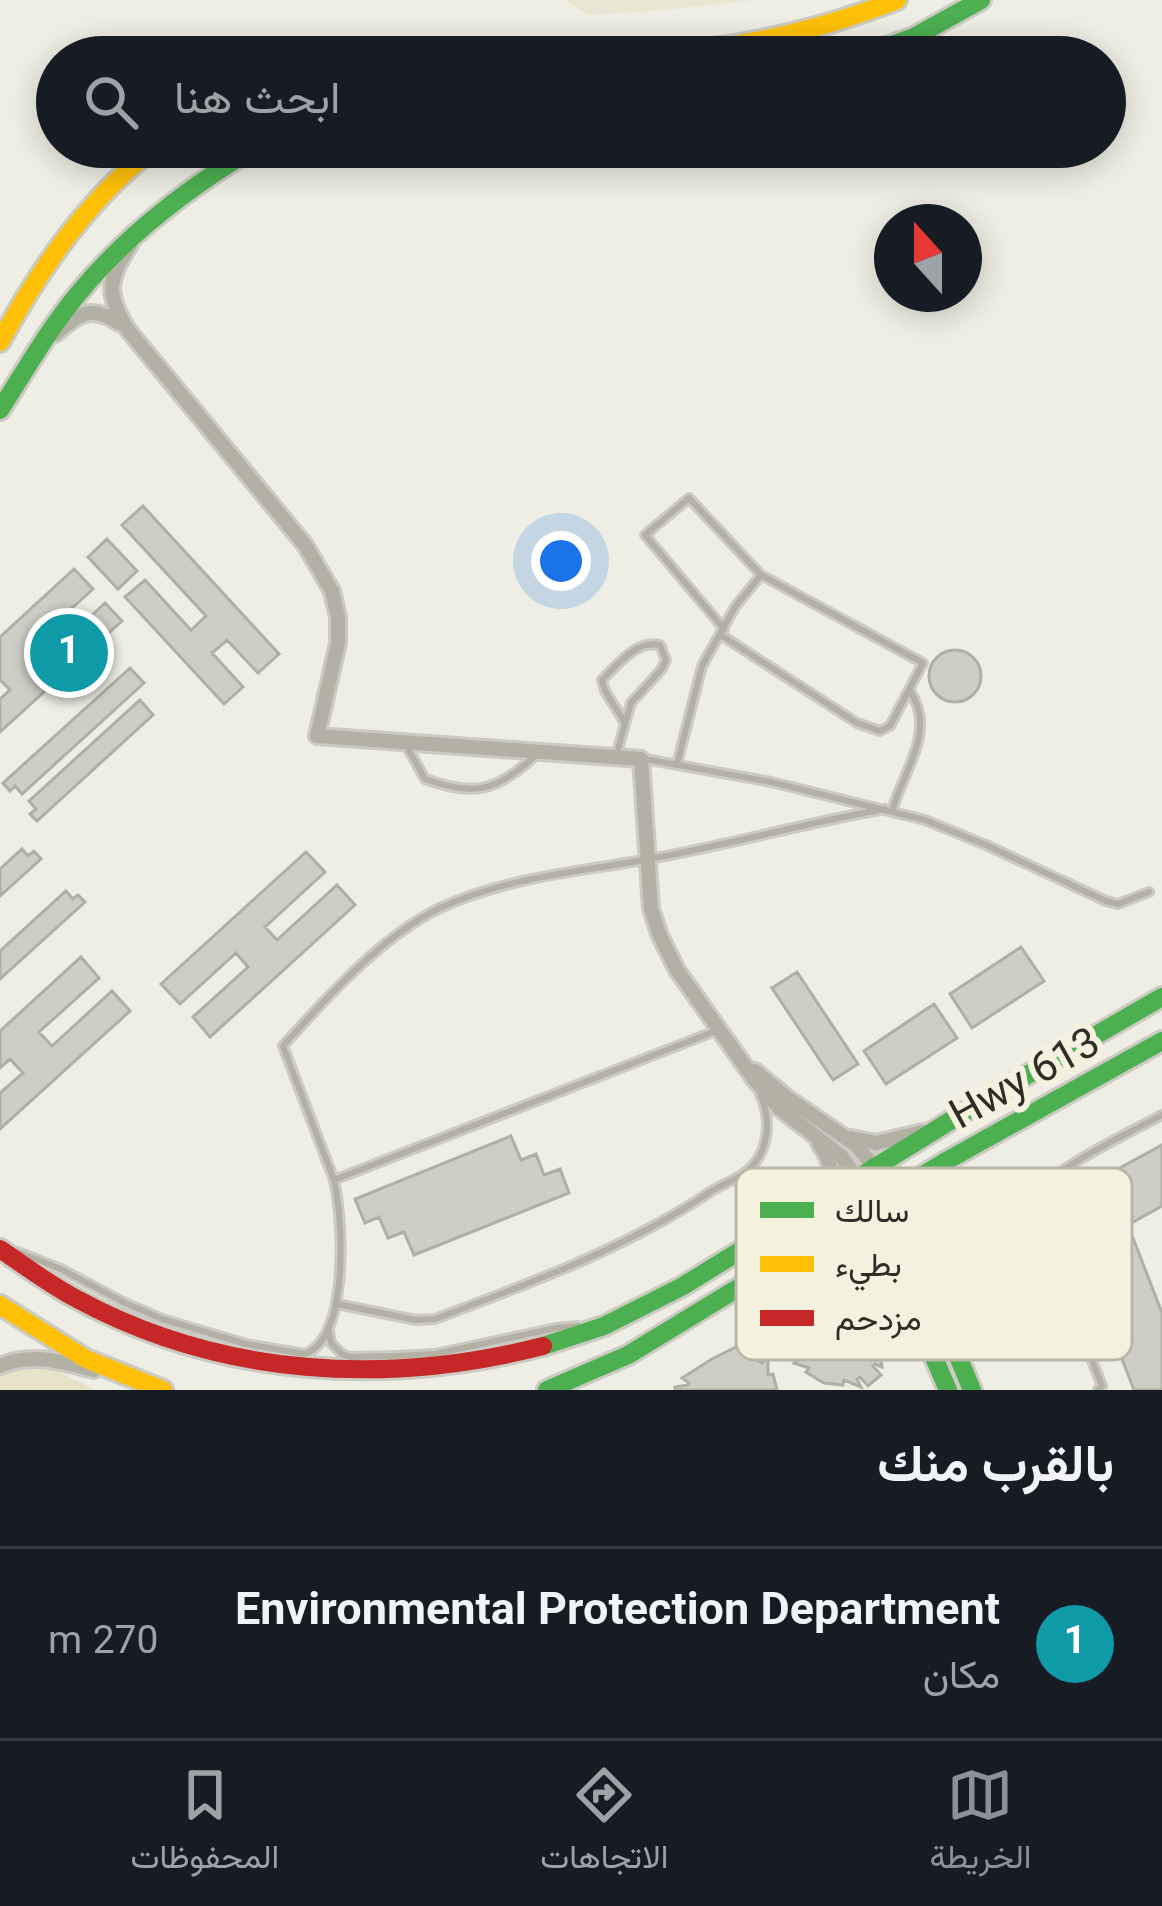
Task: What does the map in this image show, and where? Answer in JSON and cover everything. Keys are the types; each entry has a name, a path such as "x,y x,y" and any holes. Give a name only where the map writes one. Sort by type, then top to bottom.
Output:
{"main road":[{"path":"783,36 898,0"},
{"path":"918,36 981,0"},
{"path":"0,342 32,281 84,211 129,168"},
{"path":"0,410 75,298 105,263 148,221 222,168"},
{"path":"873,1168 1162,998"},
{"name":"Hwy 613","path":"935,1168 1162,1041"},
{"path":"944,1168 948,1160"},
{"path":"0,1247 89,1306 160,1337 256,1365 357,1375 462,1367 564,1342 610,1324 736,1251"},
{"name":"Hwy 613","path":"547,1390 628,1355 736,1290"},
{"path":"0,1305 86,1360 163,1390"},
{"path":"936,1360 948,1390"},
{"path":"959,1360 972,1390"}],"street":[{"path":"148,221 126,251 112,282 114,308 305,545 332,592 338,643 317,736 641,759 651,909 677,970 779,1108 858,1168"},
{"path":"25,371 56,333 85,313 106,314 128,330"},
{"path":"742,1060 786,1097 856,1144 863,1168"},
{"path":"803,1126 824,1149 829,1168"},
{"path":"842,1136 877,1143 939,1127"},
{"path":"0,1366 37,1358 134,1380"}],"lane":[{"path":"689,498 760,575 923,664 890,726 880,731 857,723 722,632 645,535 689,498"},
{"path":"677,764 702,666 735,607 760,575"},
{"path":"616,756 631,704 666,660 660,645 640,646 602,680 625,723"},
{"path":"889,810 920,743 918,703 909,690"},
{"path":"405,741 425,779 446,786 488,788 503,783 540,752"},
{"path":"641,759 925,820 1106,902 1118,904 1149,892"},
{"path":"0,1247 61,1269 162,1319 246,1344 304,1354 317,1349 329,1331 337,1304 339,1202 283,1046 390,940 440,909 546,874 646,860 889,810"},
{"path":"334,1180 718,1030"},
{"path":"750,1168 760,1155 767,1127 766,1106 754,1079"},
{"path":"1067,1168 1162,1115"},
{"path":"337,1304 416,1320 435,1319 626,1240 736,1180"},
{"path":"329,1331 332,1342 350,1357 396,1356 482,1346 556,1328 610,1324"},
{"path":"1092,1360 1102,1386 1098,1390"}],"shaded area":[{"path":"564,0 755,0 589,15"},
{"path":"17,1367 55,1370 96,1390 0,1390 0,1372"}],"building":[{"path":"143,506 279,654 258,673 227,640 212,653 243,687 224,704 125,597 145,580 191,630 206,616 122,525"},
{"path":"107,539 137,571 118,589 88,557"},
{"path":"74,569 93,589 30,646 43,660 105,603 122,621 0,732 0,699 10,690 0,680 0,637"},
{"path":"955,650 974,657 981,676 974,695 955,702 936,695 929,676 936,657"},
{"path":"130,668 144,683 22,794 15,786 10,791 3,783"},
{"path":"140,700 153,715 37,821 30,814 36,809 29,801"},
{"path":"22,849 28,856 34,851 41,859 0,896 0,869"},
{"path":"306,852 325,872 265,927 277,940 337,885 355,905 210,1037 193,1017 248,967 236,953 180,1004 161,984"},
{"path":"66,891 85,902 0,979 0,951"},
{"path":"1021,947 1044,981 972,1028 950,994"},
{"path":"81,957 99,978 39,1032 52,1046 112,991 130,1011 0,1129 0,1093 23,1073 10,1059 0,1068 0,1031"},
{"path":"797,972 858,1064 833,1080 772,988"},
{"path":"934,1004 957,1038 886,1084 864,1051"},
{"path":"511,1136 521,1160 536,1154 544,1175 560,1169 569,1193 414,1255 404,1232 388,1238 379,1217 365,1223 355,1199"},
{"path":"1162,1145 1162,1206 1132,1223 1132,1168 1120,1168"},
{"path":"1132,1235 1162,1313 1162,1390 1134,1390 1122,1360 1132,1360"},
{"path":"736,1347 736,1360 768,1360 768,1375 773,1374 777,1390 675,1390 688,1385 682,1378"},
{"path":"881,1360 882,1367 873,1366 881,1375 868,1386 857,1379 861,1387 844,1380 843,1385 824,1383 806,1372 809,1368 794,1363"}],"traffic: fast":[{"path":"916,36 981,0"},
{"path":"0,410 67,308 97,272 138,232 223,168"},
{"path":"874,1168 1162,997"},
{"path":"935,1168 1162,1041"},
{"path":"543,1346 604,1326 736,1253"},
{"path":"547,1390 628,1355 736,1289"},
{"path":"935,1360 948,1390"},
{"path":"959,1360 972,1390"}],"traffic: slow":[{"path":"778,36 897,0"},
{"path":"0,342 67,236 130,168"},
{"path":"0,1305 86,1359 163,1390"}],"traffic: jam":[{"path":"0,1249 67,1294 132,1325 247,1359 365,1369 484,1359 543,1346"}],"place":[{"name":"Environmental Protection Department","path":"69,653"}]}
